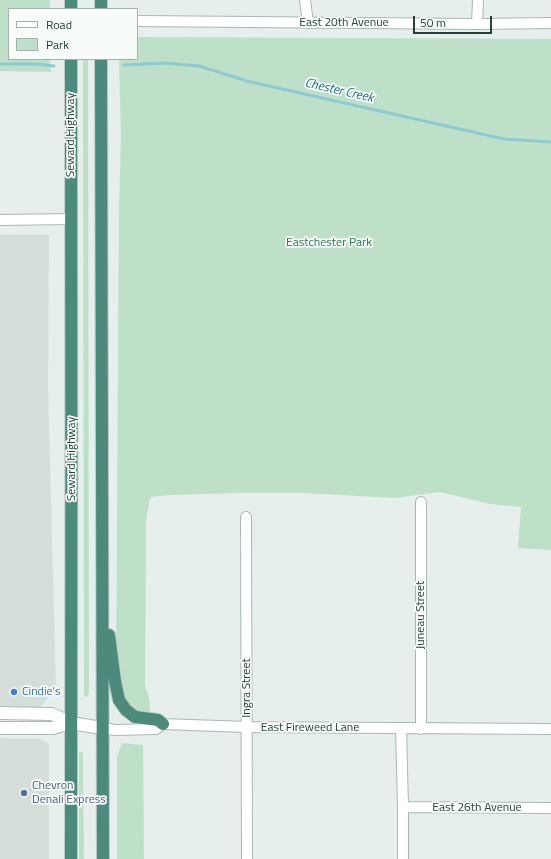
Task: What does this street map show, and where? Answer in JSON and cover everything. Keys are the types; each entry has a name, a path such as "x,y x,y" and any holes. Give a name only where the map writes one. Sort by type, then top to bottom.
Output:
{"highway":[{"name":"Seward Highway","path":"71,60 72,859"},
{"path":"101,60 103,859"},
{"path":"102,586 119,700 126,710 134,717 158,720 163,724"}],"main road":[{"name":"East Fireweed Lane","path":"0,713 52,714 71,723 102,728"},
{"name":"East Fireweed Lane","path":"0,728 53,728 71,723"}],"street":[{"path":"305,0 308,23"},
{"path":"477,24 478,0"},
{"name":"East 20th Avenue","path":"138,21 477,24 551,23"},
{"path":"0,220 72,220"},
{"name":"Juneau Street","path":"421,502 421,729"},
{"name":"Ingra Street","path":"246,518 247,859"},
{"name":"East Fireweed Lane","path":"102,728 115,730 156,729 163,724 247,727 551,729"},
{"path":"401,728 404,807 403,859"},
{"name":"East 26th Avenue","path":"404,807 551,808"}],"shaded area":[{"path":"0,235 49,235 48,384 56,689 40,707 0,707"},
{"path":"0,738 41,739 49,744 49,859 0,859"}],"green space":[{"path":"0,0 50,0 50,8 8,8 8,60 50,60 51,72 0,71"},
{"name":"Eastchester Park","path":"138,37 551,39 551,550 518,548 521,507 490,504 440,492 394,498 305,493 241,493 150,497 146,522 145,686 149,697 150,713 139,712 129,707 120,686 116,664 119,208 121,135 119,60 138,60"},
{"path":"83,60 88,60 89,694 86,697 84,696"},
{"path":"122,743 143,745 144,859 117,859 117,756"},
{"path":"79,752 83,752 84,859 79,859"}],"waterway":[{"name":"Chester Creek","path":"124,65 165,63 199,66 247,81 504,139 551,142"},
{"name":"Chester Creek","path":"0,64 37,64 54,66"}],"place":[{"name":"Cindie's","path":"14,692"},
{"name":"Chevron Denali Express","path":"24,793"}]}
